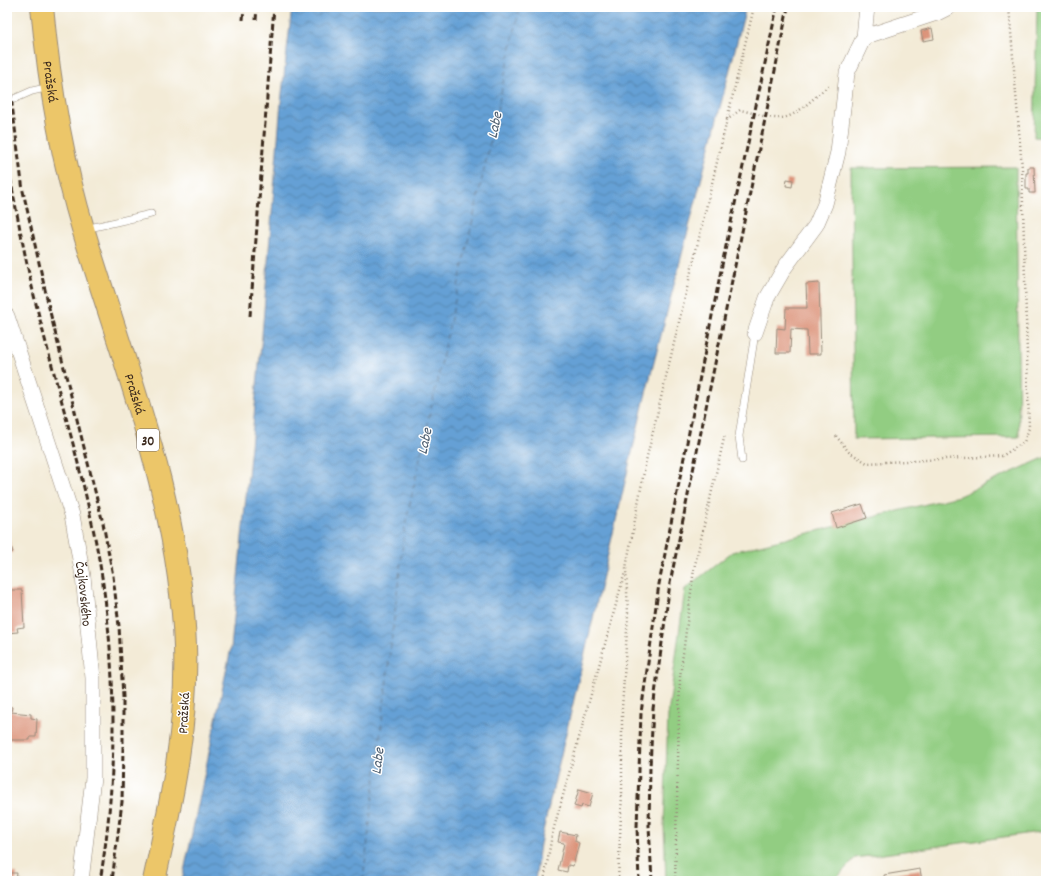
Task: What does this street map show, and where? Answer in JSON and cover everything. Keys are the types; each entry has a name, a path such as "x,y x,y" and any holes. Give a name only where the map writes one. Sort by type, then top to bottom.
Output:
{"main road":[{"name":"Pražská","path":"42,7 52,87 65,158 83,230 160,479 176,562 185,645 182,735 170,810 154,881"}],"street":[{"path":"755,332 767,298 785,267 816,225 825,204 838,152 847,73 864,37 867,7"},
{"path":"864,37 937,13 949,7"},
{"name":"Čajkovského","path":"7,316 72,515 83,576 93,678 93,778 81,881"}],"lane":[{"path":"7,102 32,91 52,87"},
{"path":"83,230 151,214"},
{"path":"742,460 739,436 755,332"}],"path":[{"path":"544,881 552,835 626,568 646,461 754,7"},
{"path":"836,436 849,452 867,463 1002,456 1024,442 1029,428 1022,176 1009,7"},
{"path":"727,120 740,110 780,119 799,111 816,94 847,73"},
{"path":"675,881 680,677 694,569 726,430"},
{"path":"618,881 622,793 622,709 628,614 626,568"}],"green space":[{"path":"1037,7 1046,7 1046,138 1034,137"},
{"path":"1016,167 1019,437 854,439 851,168"},
{"path":"1046,457 1046,831 855,858 834,881 666,881 664,826 668,715 685,589 732,552 959,496"}],"water":[{"name":"Labe","path":"292,7 746,7 645,397 540,844 535,881 182,881 231,648 262,335 281,102"}],"building":[{"path":"932,28 934,39 923,41 921,31"},
{"path":"1028,167 1034,167 1035,193 1029,193 1029,189 1026,189 1026,173 1028,173"},
{"path":"787,179 793,180 792,187 786,186"},
{"path":"819,283 821,354 808,354 807,330 791,329 790,353 776,353 777,328 785,329 786,308 807,308 806,284"},
{"path":"862,504 867,518 836,528 832,513"},
{"path":"7,534 13,552 7,554"},
{"path":"7,590 22,590 24,627 17,628 18,632 7,633"},
{"path":"7,706 12,707 11,712 31,714 31,718 37,719 36,737 30,737 30,740 7,740"},
{"path":"579,789 593,793 589,807 582,805 581,808 574,806"},
{"path":"560,832 576,835 575,841 579,843 573,866 568,865 567,872 558,870 564,843 558,842"},
{"path":"920,869 922,881 885,881 884,875"},
{"path":"7,873 17,873 16,881 7,881"}],"ferry route":[{"path":"363,881 405,526 520,7"}],"railway":[{"path":"243,20 244,7"},
{"path":"256,20 257,7"},
{"path":"250,316 274,7"},
{"path":"639,881 637,827 641,713 659,584 723,260 777,7"},
{"path":"652,881 649,826 653,709 670,583 788,7"},
{"path":"7,65 23,191 50,312 103,523 113,576 119,626 123,697 123,748 122,802 112,881"},
{"path":"7,161 34,297 82,478 96,544 107,615 112,691 112,768 106,844 100,881"}]}
